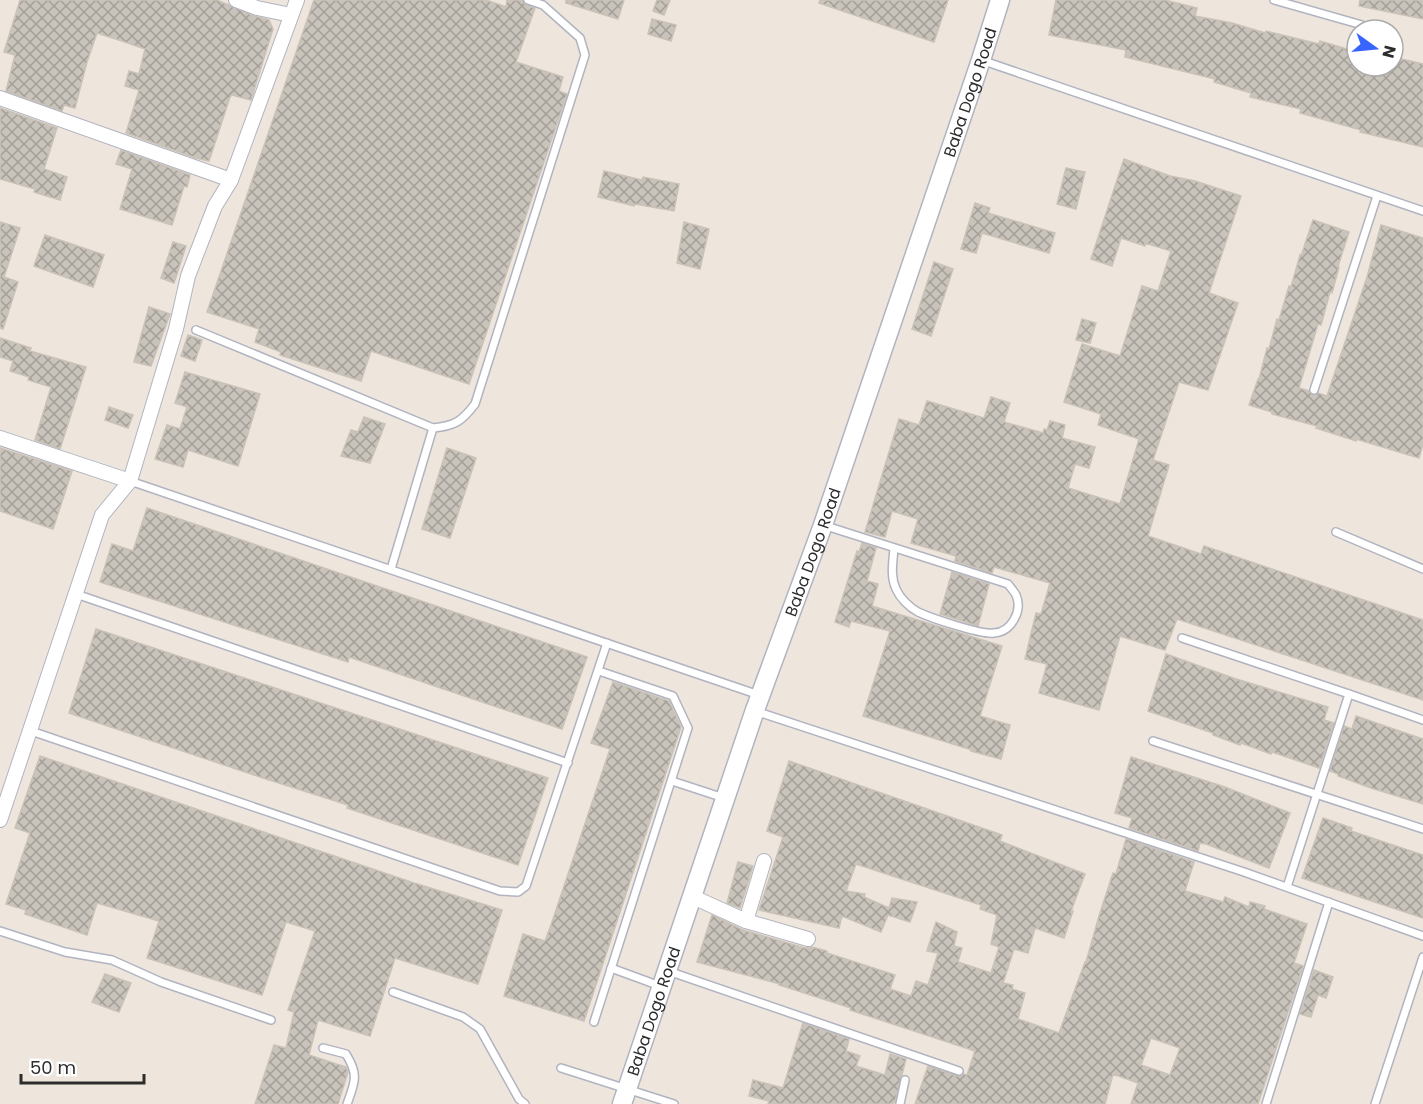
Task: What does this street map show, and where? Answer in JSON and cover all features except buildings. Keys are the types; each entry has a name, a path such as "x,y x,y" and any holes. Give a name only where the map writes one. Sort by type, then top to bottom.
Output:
{"street":[{"path":"236,0 291,15"},
{"path":"0,820 102,515 130,481 176,329 188,276 215,206 231,180 297,0"},
{"name":"Baba Dogo Road","path":"625,1096 725,798 823,525 1000,0"},
{"path":"0,98 231,180"},
{"path":"0,438 130,481"},
{"path":"746,921 764,861"},
{"path":"693,897 746,921 807,939"}],"lane":[{"path":"196,330 433,428 450,427 467,414 475,404 585,55 580,38 543,5 528,0"},
{"path":"1274,0 1345,20"},
{"path":"981,60 1423,211"},
{"path":"1314,390 1377,196"},
{"path":"391,569 433,428"},
{"path":"130,481 607,643 758,703 1423,936"},
{"path":"823,525 1008,584 1016,596 1018,606 1013,623 1005,630 994,633 979,632 918,612 896,591 892,574 894,548"},
{"path":"1336,532 1423,569"},
{"path":"76,594 568,764"},
{"path":"1182,638 1423,720"},
{"path":"31,731 500,891 518,892 526,886 607,643"},
{"path":"594,1022 688,728 673,696 599,671"},
{"path":"1287,887 1349,694"},
{"path":"1153,741 1423,829"},
{"path":"672,781 725,798"},
{"path":"1266,1104 1329,902"},
{"path":"0,931 65,952 112,960 161,982 272,1020"},
{"path":"1375,1104 1423,957"},
{"path":"611,968 665,979 959,1071"},
{"path":"393,992 474,1023 480,1029 519,1099 525,1104"},
{"path":"323,1048 346,1054 354,1067 356,1079 347,1104"},
{"path":"561,1068 625,1096 674,1104"},
{"path":"900,1104 905,1080"}]}
